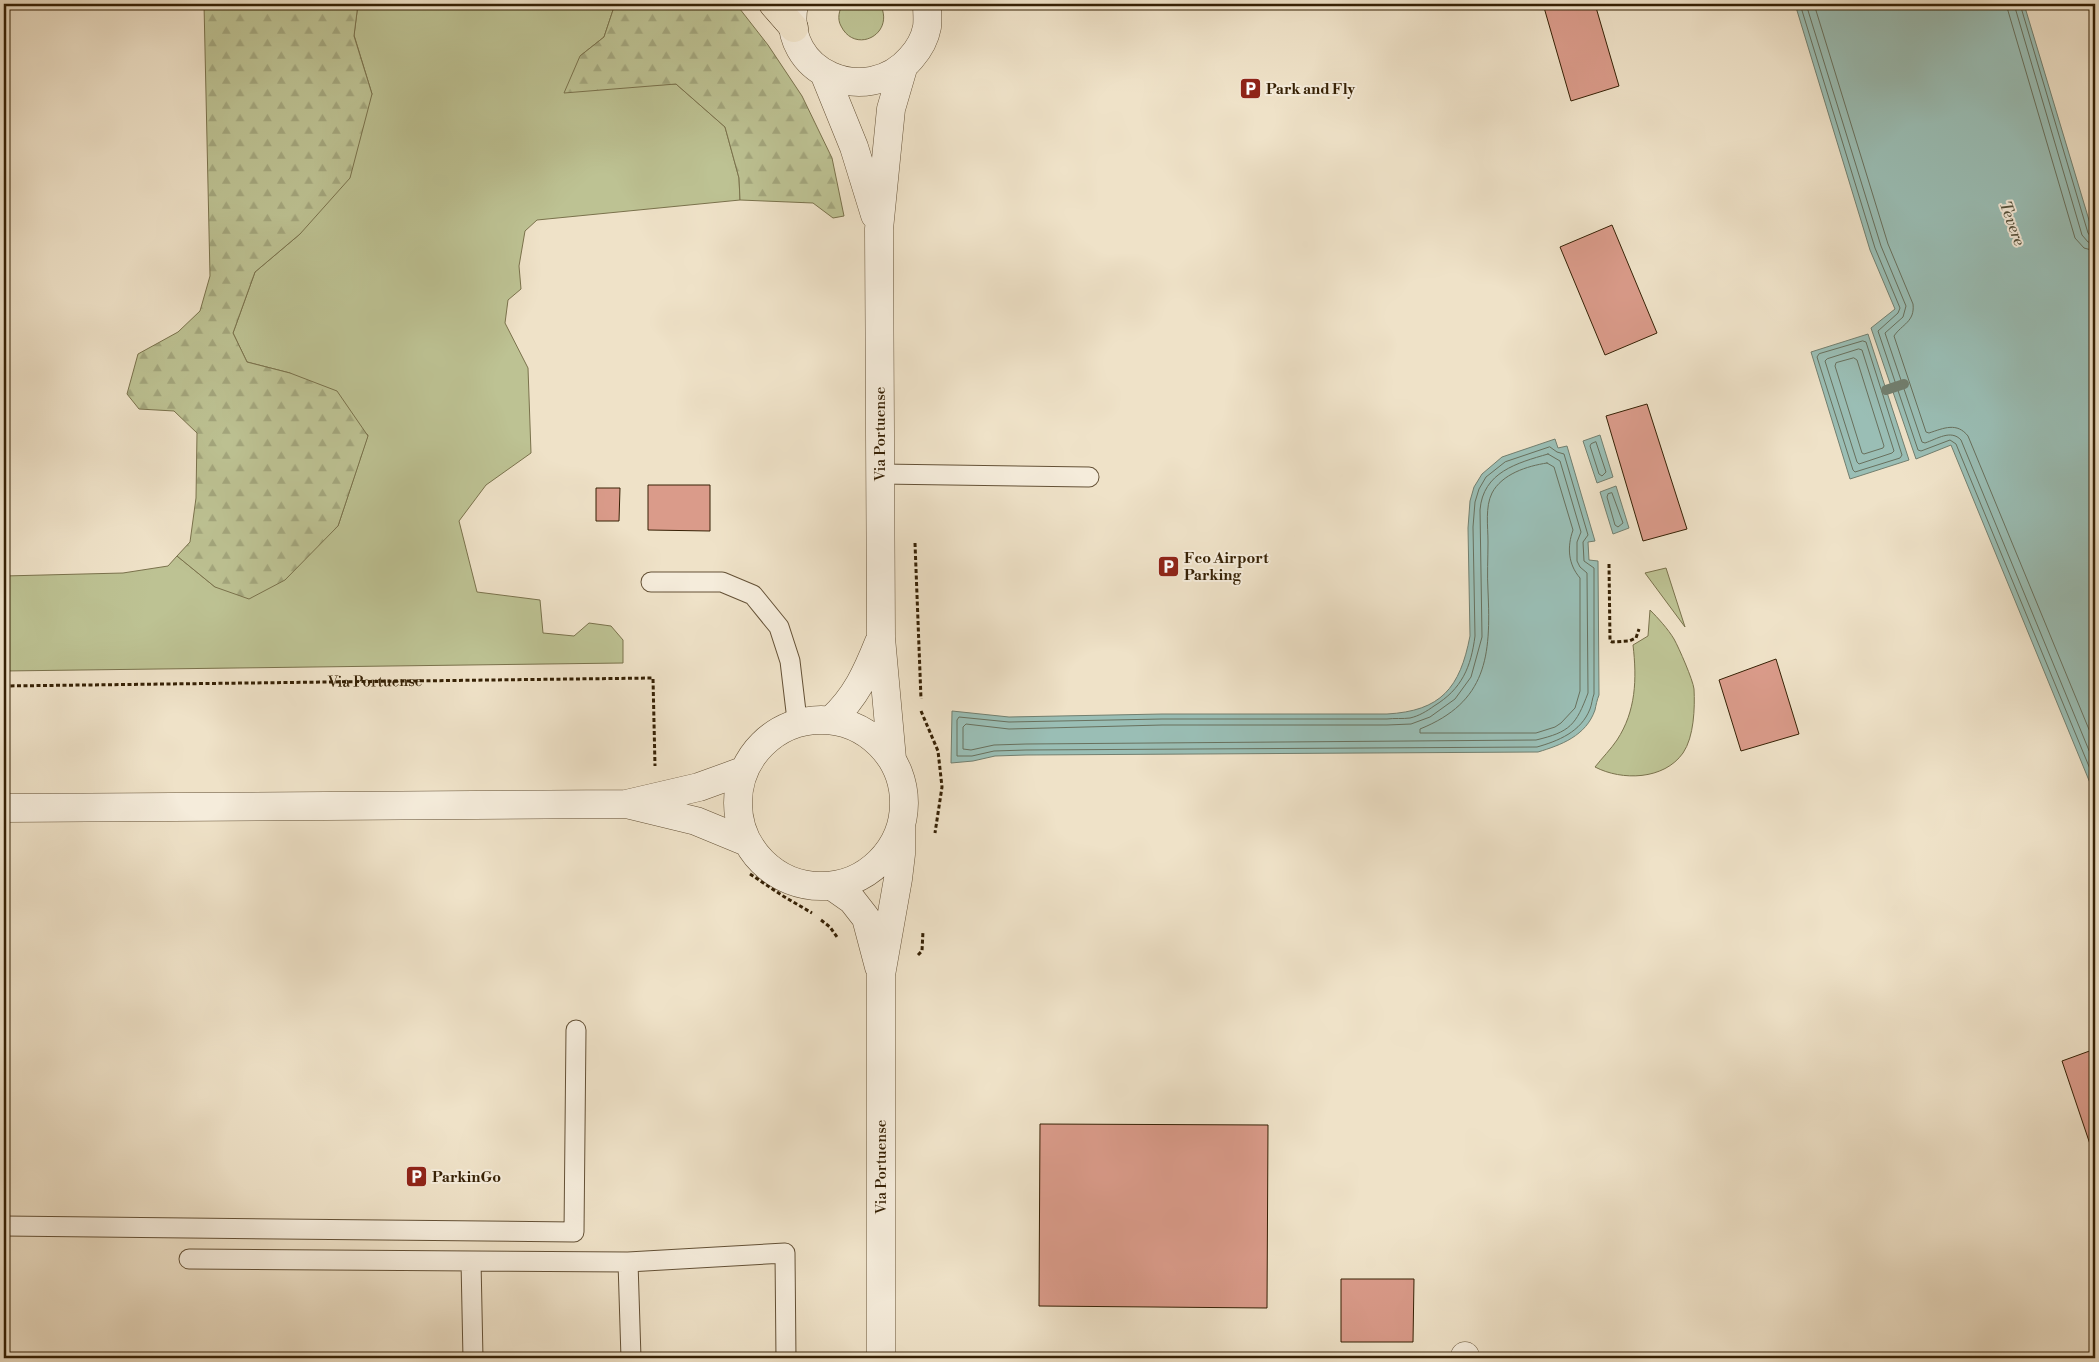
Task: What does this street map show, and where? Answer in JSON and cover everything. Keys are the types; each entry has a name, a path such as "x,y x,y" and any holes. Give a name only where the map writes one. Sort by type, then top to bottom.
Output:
{"main road":[{"path":"773,4 794,16"}],"street":[{"path":"794,16 796,38 811,62 824,73 839,80 864,82 888,77 903,68 918,50 927,27 927,4"},
{"name":"Via Portuense","path":"892,759 881,638 879,229 891,109 903,68"},
{"name":"Via Portuense","path":"824,73 854,147 879,229"},
{"name":"Via Portuense","path":"831,720 847,706 852,698 866,675 881,638"},
{"path":"797,720 831,720 855,727 876,740 892,759 904,792 902,826 891,848 876,866 856,880 832,886 807,886 783,878 762,863 747,842 738,818 738,792 743,771 754,752 770,737 797,720"},
{"path":"4,808 626,804 699,787 743,771"},
{"path":"626,804 696,821 747,842"},
{"name":"Via Portuense","path":"881,1358 881,975 898,880 902,826"},
{"name":"Via Portuense","path":"832,886 852,900 866,918 881,975"}],"lane":[{"path":"881,474 1089,477"},
{"path":"651,582 722,582 753,595 780,627 790,661 797,720"},
{"path":"4,1226 574,1232 576,1030"},
{"path":"188,1259 628,1262 786,1253 786,1358"},
{"path":"471,1261 473,1358"},
{"path":"628,1262 631,1358"}],"path":[{"path":"1609,564 1610,641 1629,642 1636,638 1639,629"},
{"name":"Via Portuense","path":"4,686 653,678 655,772"},
{"path":"749,873 782,896 813,914 830,927 839,940"}],"green space":[{"path":"204,4 358,4 354,36 372,94 350,178 300,234 255,272 233,333 247,362 290,373 337,391 368,436 338,526 285,580 249,599 215,587 177,556 190,542 196,498 197,433 174,411 139,409 127,394 138,354 178,332 200,311 210,276"},
{"path":"358,4 615,4 604,37 580,56 634,86 676,84 725,127 739,178 740,200 537,220 525,231 519,266 521,289 508,300 505,323 528,368 531,453 486,485 459,521 477,592 540,600 543,633 574,636 589,623 611,626 623,640 623,663 4,671 4,576 123,573 168,566 177,556 215,587 338,526 368,435 290,373 247,362 233,333 255,272 300,234 372,94 354,35"},
{"path":"615,4 736,4 768,45 802,96 832,158 844,216 833,218 813,203 740,200 739,178 725,127 676,84 564,93 580,56 604,37"},
{"path":"843,4 880,4 883,24 878,32 864,40 855,39 847,35 839,20"},
{"path":"1666,568 1685,627 1645,573"},
{"path":"1650,610 1674,639 1691,679 1694,689 1692,731 1683,753 1665,769 1642,775 1617,775 1595,767 1617,740 1628,718 1635,682 1633,645 1648,636"}],"water":[{"name":"Tevere","path":"1795,4 2024,4 2095,240 2095,795 1951,445 1916,459 1871,328 1895,309 1870,250"},
{"path":"1868,334 1909,460 1850,479 1811,352"},
{"path":"1600,435 1613,477 1597,483 1583,441"},
{"path":"1555,439 1558,448 1567,446 1595,541 1588,542 1589,560 1598,561 1599,695 1595,710 1586,727 1572,738 1538,752 1026,755 995,756 951,763 952,711 1009,717 1162,714 1387,714 1406,712 1434,702 1454,683 1466,654 1470,636 1468,528 1470,501 1474,487 1482,474 1502,457"},
{"path":"1616,486 1629,528 1613,534 1600,492"}],"building":[{"path":"1543,4 1595,4 1619,86 1571,101"},
{"path":"1612,225 1657,333 1605,355 1560,247"},
{"path":"1647,404 1687,529 1643,541 1606,416"},
{"path":"648,485 710,485 710,531 648,530"},
{"path":"596,488 620,488 619,521 596,521"},
{"path":"1776,659 1799,734 1741,751 1719,680"},
{"path":"2095,1049 2095,1159 2062,1061"},
{"path":"1040,1124 1268,1125 1267,1308 1039,1306"},
{"path":"1341,1279 1414,1279 1413,1342 1341,1342"}],"waterway":[{"path":"1886,390 1904,384"}],"place":[{"name":"Park and Fly","path":"1250,89"},
{"name":"Fco Airport Parking","path":"1168,567"},
{"name":"ParkinGo","path":"416,1177"}]}
